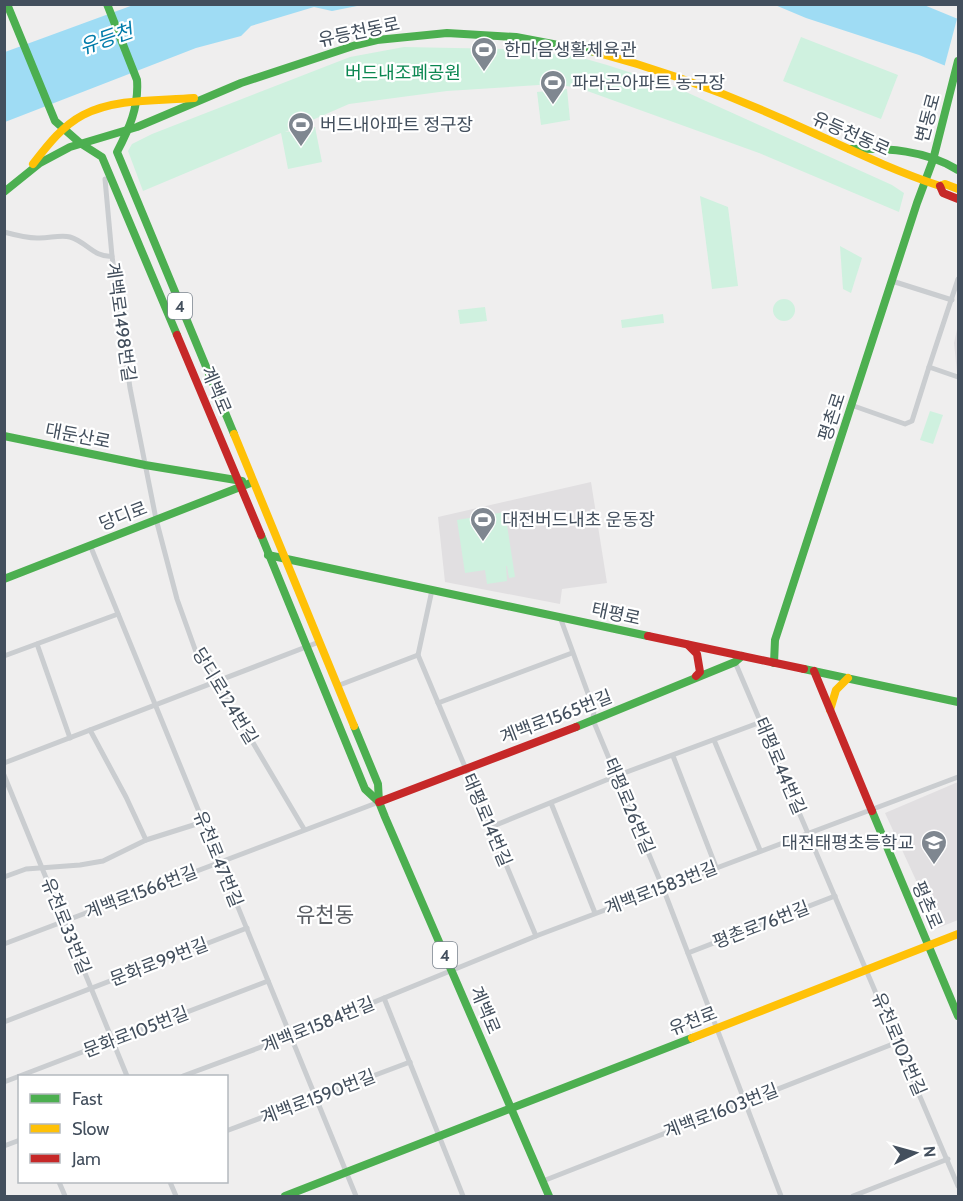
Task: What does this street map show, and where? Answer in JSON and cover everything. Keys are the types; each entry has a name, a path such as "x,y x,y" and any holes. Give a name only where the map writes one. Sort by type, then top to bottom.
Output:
{"main road":[{"name":"계백로","path":"7,4 55,121 80,143 102,157 365,789 379,802"},
{"name":"계백로","path":"107,4 137,80 139,91 133,120 117,152 378,784 379,802 549,1197"},
{"name":"유등천동로","path":"4,192 48,157 62,150 127,131 201,98 337,49 378,40 456,33 505,34 551,40 628,59 712,90 924,181 940,186 945,184 958,189"},
{"name":"변동로","path":"924,181 933,160 958,61"},
{"path":"25,174 63,129 84,115 104,108 201,98"},
{"path":"55,121 62,150"},
{"path":"848,149 872,148 898,151 934,158 958,170"},
{"name":"평촌로","path":"774,663 776,640 924,181"},
{"name":"유등천동로","path":"940,186 943,193 958,199"},
{"name":"대둔산로","path":"4,436 239,483"},
{"name":"당디로","path":"4,579 156,519 239,483 253,482"},
{"name":"태평로","path":"267,555 687,644 738,659 774,663 958,702"},
{"path":"687,644 697,654 700,672 694,678"},
{"name":"계백로1565번길","path":"379,802 465,767 593,720 738,659"},
{"name":"평촌로","path":"814,671 958,1016"},
{"path":"830,711 836,690 848,678"},
{"name":"유천로","path":"285,1197 958,934"}],"street":[{"name":"계백로1498번길","path":"105,179 112,256 130,388 145,465"},
{"path":"4,232 38,238 66,236 87,246 95,253 112,256"},
{"path":"851,405 905,424 912,421 958,279"},
{"path":"892,281 952,300"},
{"path":"929,367 958,377"},
{"path":"145,465 156,519"},
{"name":"당디로124번길","path":"156,519 177,599 196,652 304,829"},
{"name":"유천로47번길","path":"90,545 356,1197"},
{"path":"337,686 418,655 432,590"},
{"path":"4,656 118,614"},
{"name":"태평로26번길","path":"560,617 594,710 593,720 663,888 781,1197"},
{"path":"4,763 320,642"},
{"path":"37,644 70,738"},
{"path":"438,703 572,653"},
{"name":"태평로14번길","path":"418,655 536,936"},
{"name":"태평로44번길","path":"738,659 761,722 867,970"},
{"path":"490,827 616,776 761,722"},
{"path":"90,730 146,840"},
{"path":"714,740 760,850"},
{"path":"673,756 716,867"},
{"name":"유천로33번길","path":"4,775 126,1075"},
{"name":"계백로1583번길","path":"451,969 760,850 958,777"},
{"name":"계백로1566번길","path":"4,944 379,802"},
{"path":"551,803 595,913"},
{"path":"4,877 26,869 103,861 146,840 203,822"},
{"name":"평촌로76번길","path":"688,953 835,896"},
{"name":"문화로99번길","path":"4,1022 247,928"},
{"name":"계백로1584번길","path":"188,1075 291,1036 451,969"},
{"name":"유천로102번길","path":"867,970 958,1186"},
{"name":"문화로105번길","path":"22,1075 268,981"},
{"path":"384,998 463,1197"},
{"name":"계백로1603번길","path":"543,1181 898,1042"},
{"name":"계백로1590번길","path":"228,1130 410,1062"},
{"path":"853,1197 948,1159"},
{"path":"59,1183 65,1197"},
{"path":"170,1183 176,1197"}],"shaded area":[{"path":"958,325 958,373 954,343"},
{"path":"591,482 607,583 562,589 560,604 445,582 438,517"},
{"name":"대전태평초등학교","path":"958,782 958,920 938,928 885,813"}],"green space":[{"path":"801,37 898,75 881,119 783,81"},
{"name":"버드내조폐공원","path":"404,47 506,49 579,57 675,87 892,185 904,193 899,212 759,153 579,88 554,84 447,91 349,104 285,132 315,127 322,162 288,169 281,133 143,191 128,151 132,144 152,134 350,57"},
{"name":"파라곤아파트 농구장","path":"567,89 570,120 541,125 537,92"},
{"path":"700,196 728,207 738,286 712,289"},
{"path":"840,246 862,258 851,293 843,289"},
{"path":"780,299 788,299 795,306 795,314 788,321 780,321 773,314 773,306"},
{"path":"485,307 487,321 460,324 458,310"},
{"path":"663,314 664,323 622,328 621,320"},
{"path":"930,411 943,415 933,444 920,440"},
{"name":"대전버드내초 운동장","path":"505,512 515,577 509,578 506,566 507,581 487,584 485,570 465,573 457,520"}],"water":[{"name":"유등천","path":"136,4 362,5 332,11 314,7 251,26 241,36 196,48 5,122 5,52"},
{"path":"775,5 924,5 958,19 958,71 919,55 806,18"}],"pier":[{"path":"958,15 958,74 944,68"}],"traffic: fast":[{"path":"7,4 55,121 80,143 102,157 177,335"},
{"path":"107,4 137,80 132,118 117,152 234,434"},
{"path":"4,192 40,163 70,147 137,127 241,83 377,40 447,33 516,37 595,52"},
{"path":"774,663 775,640 933,160 958,61"},
{"path":"850,149 878,149 920,154 958,170"},
{"path":"4,436 145,465 242,481"},
{"path":"4,579 253,482"},
{"path":"261,535 365,789 379,802"},
{"path":"268,555 648,636"},
{"path":"576,727 735,662 742,656"},
{"path":"804,669 958,702"},
{"path":"354,726 378,784 379,802 385,817 549,1196"},
{"path":"872,811 958,1016"},
{"path":"285,1196 692,1038"}],"traffic: slow":[{"path":"595,52 666,73 712,90 899,171 940,186 945,184 958,189"},
{"path":"33,164 55,137 83,115 123,103 194,98"},
{"path":"234,434 354,726"},
{"path":"830,710 836,690 848,678"},
{"path":"692,1038 958,934"}],"traffic: jam":[{"path":"940,186 943,193 958,199"},
{"path":"177,335 261,535"},
{"path":"648,636 804,669"},
{"path":"688,645 697,654 700,672 696,676"},
{"path":"814,671 872,811"},
{"path":"379,802 576,727"}],"place":[{"name":"한마음생활체육관","path":"484,73"},
{"name":"파라곤아파트 농구장","path":"553,106"},
{"name":"버드내아파트 정구장","path":"301,148"},
{"name":"대전버드내초 운동장","path":"483,543"},
{"name":"대전태평초등학교","path":"934,866"}],"district":[{"name":"유천동","path":"325,915"}]}
